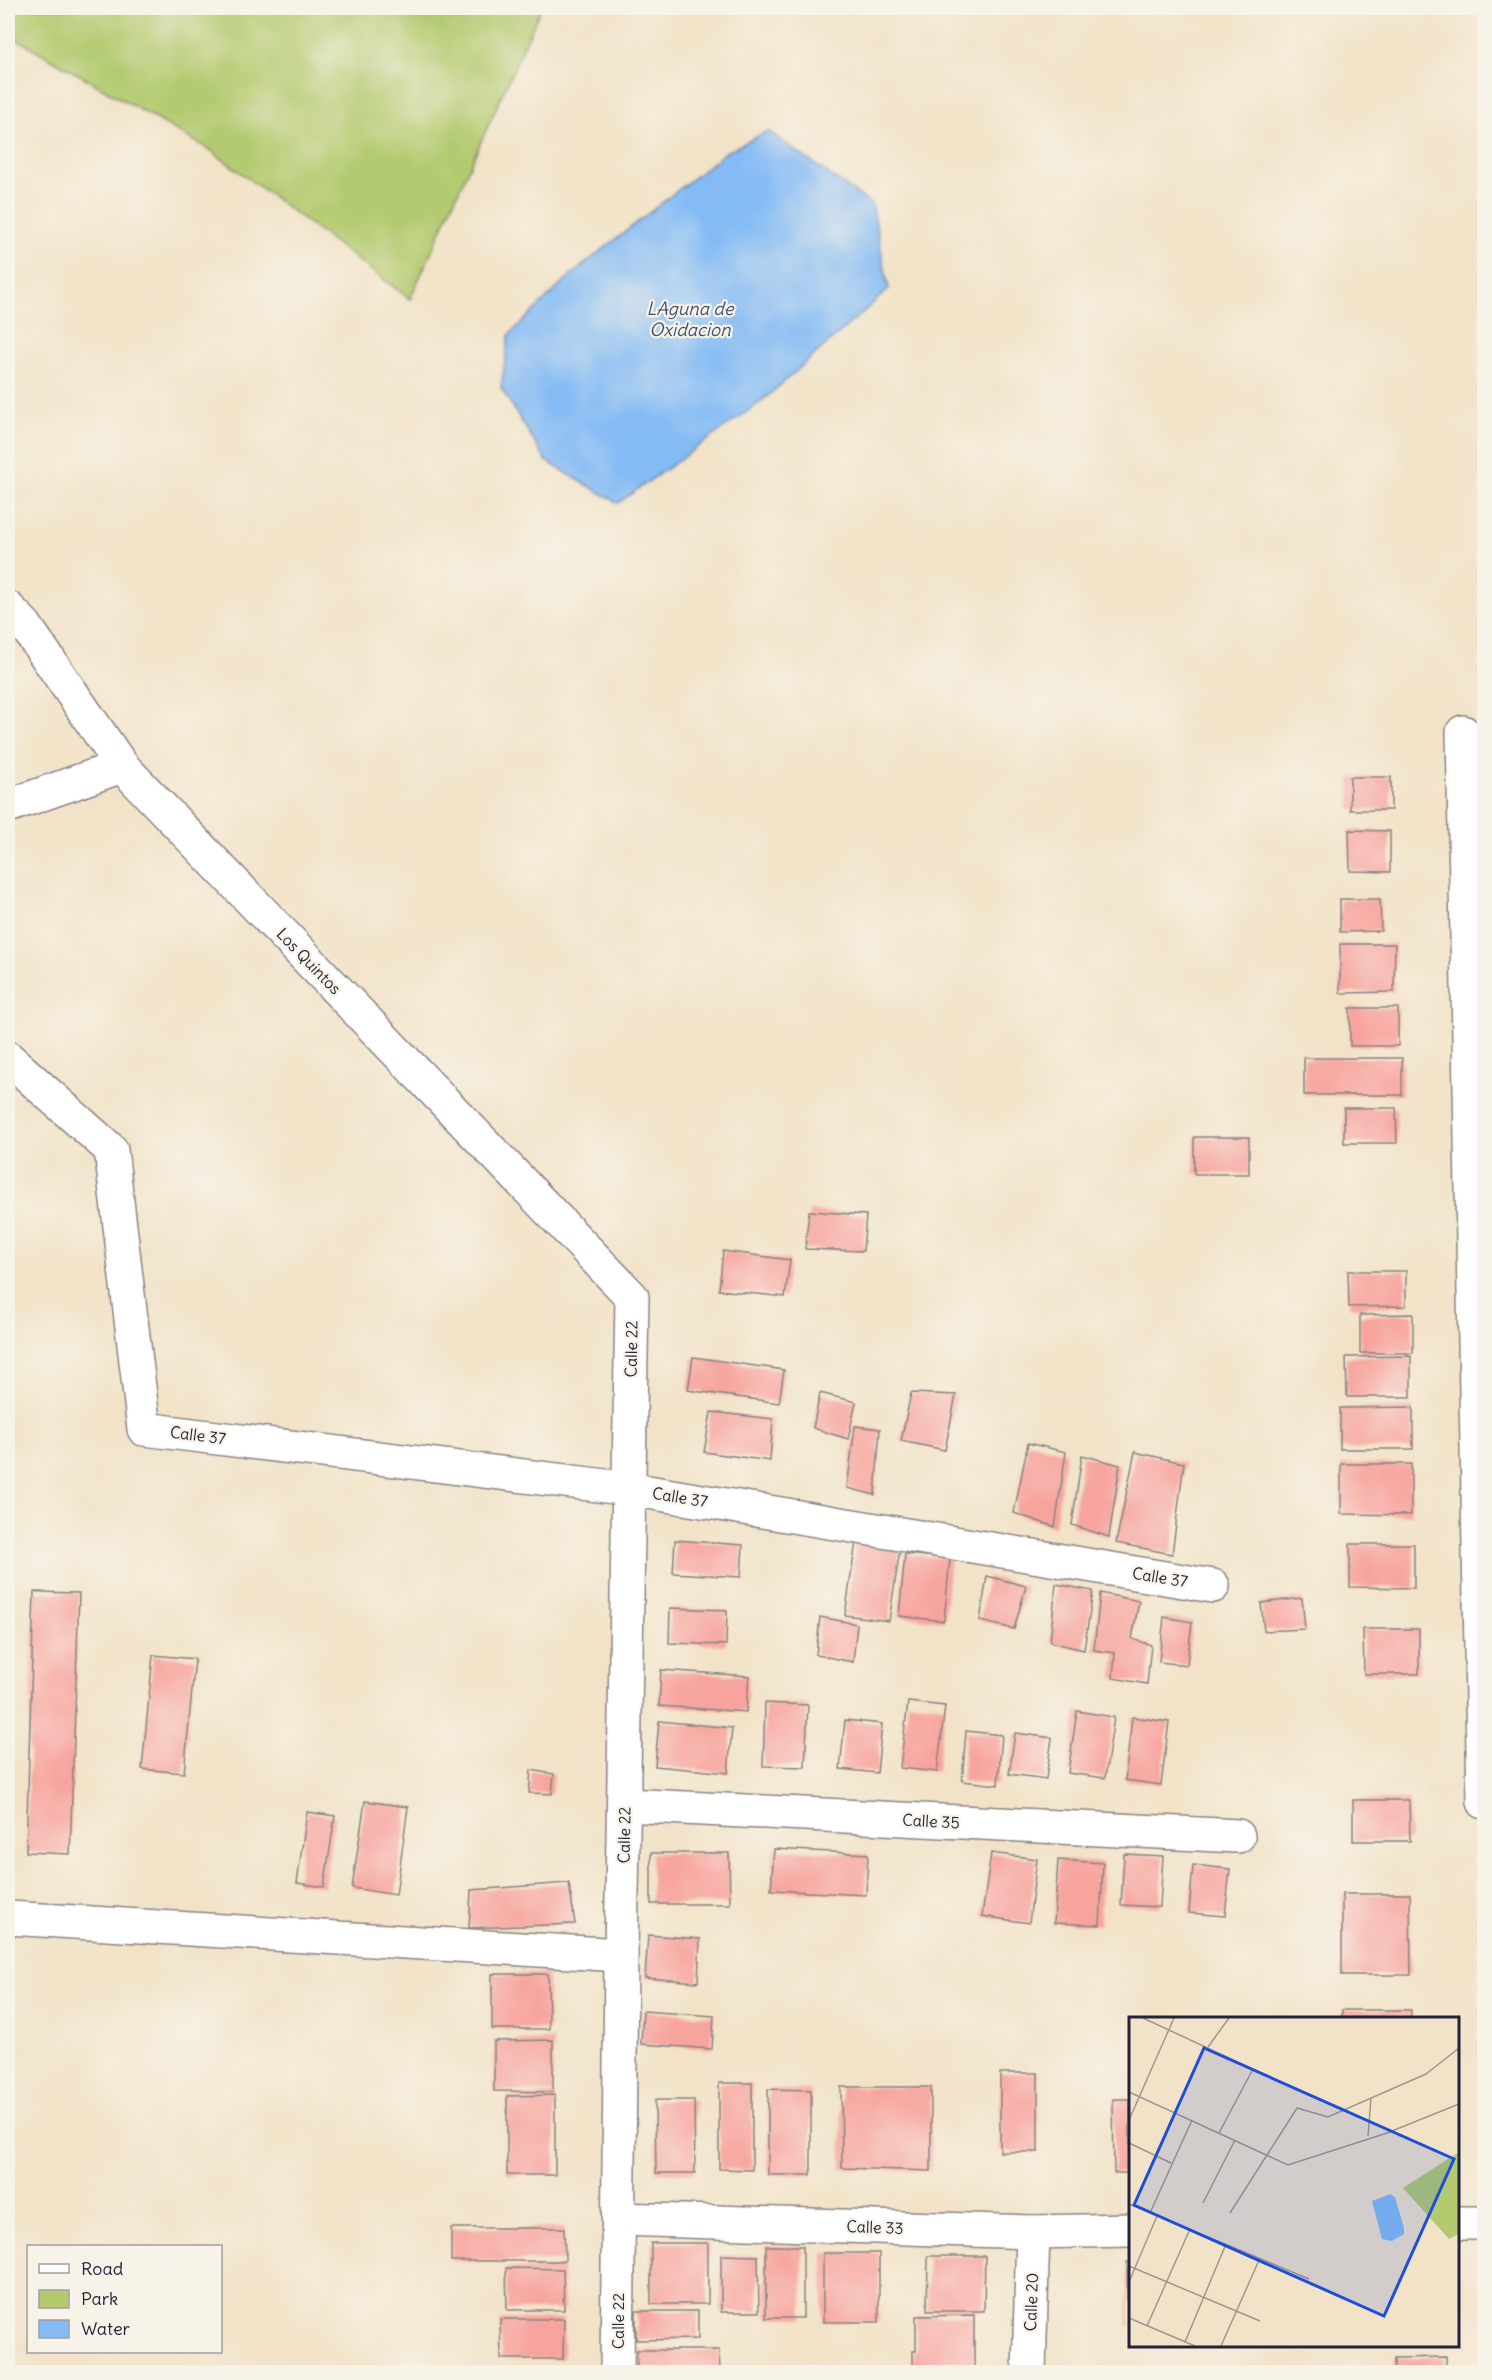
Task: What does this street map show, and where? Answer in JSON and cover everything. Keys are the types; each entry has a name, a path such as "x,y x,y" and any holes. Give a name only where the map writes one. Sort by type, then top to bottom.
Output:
{"street":[{"name":"Los Quintos","path":"8,608 26,625 122,766 632,1297"},
{"path":"1463,732 1478,1193 1485,1802"},
{"path":"8,806 122,766"},
{"name":"Calle 37","path":"8,1058 111,1150 144,1429 630,1489 1214,1586"},
{"name":"Calle 22","path":"617,2373 621,1955 632,1297"},
{"name":"Calle 35","path":"625,1805 1238,1836"},
{"path":"8,1918 621,1955"},
{"name":"Calle 33","path":"619,2219 1034,2232 1129,2230"},
{"path":"1459,2223 1485,2223"},
{"name":"Calle 20","path":"1029,2373 1034,2232"}],"green space":[{"path":"8,8 541,8 410,299 210,150 8,34"}],"water":[{"name":"LAguna de Oxidacion","path":"768,131 872,205 889,289 761,402 618,503 546,461 501,388 509,335 572,274 726,152"}],"building":[{"path":"1350,777 1391,777 1391,810 1350,810"},
{"path":"1349,830 1390,831 1390,872 1350,871"},
{"path":"1340,899 1380,899 1381,931 1340,932"},
{"path":"1340,944 1395,944 1394,992 1340,993"},
{"path":"1350,1008 1398,1008 1398,1046 1350,1046"},
{"path":"1304,1058 1402,1058 1402,1095 1304,1095"},
{"path":"1344,1108 1396,1108 1397,1143 1344,1143"},
{"path":"1194,1137 1249,1137 1249,1174 1194,1174"},
{"path":"809,1211 866,1215 863,1251 805,1249"},
{"path":"723,1251 790,1260 785,1297 719,1290"},
{"path":"1348,1271 1406,1271 1406,1306 1349,1307"},
{"path":"1413,1314 1413,1353 1360,1353 1360,1315"},
{"path":"1411,1356 1411,1397 1347,1397 1346,1357"},
{"path":"693,1357 784,1370 779,1403 688,1390"},
{"path":"820,1393 856,1402 848,1439 813,1428"},
{"path":"911,1393 956,1395 945,1450 901,1441"},
{"path":"1413,1407 1413,1449 1340,1449 1340,1408"},
{"path":"711,1412 773,1419 770,1461 704,1452"},
{"path":"855,1426 880,1429 875,1495 847,1488"},
{"path":"1028,1443 1066,1452 1055,1527 1014,1513"},
{"path":"1135,1452 1184,1463 1172,1554 1116,1543"},
{"path":"1082,1455 1120,1465 1109,1537 1072,1525"},
{"path":"1341,1464 1411,1464 1411,1515 1341,1514"},
{"path":"675,1540 743,1545 741,1577 673,1573"},
{"path":"856,1542 900,1549 889,1621 845,1615"},
{"path":"1350,1544 1414,1544 1414,1588 1350,1587"},
{"path":"905,1554 950,1558 944,1621 899,1616"},
{"path":"987,1576 1026,1586 1014,1629 980,1621"},
{"path":"1056,1584 1093,1591 1084,1650 1050,1642"},
{"path":"34,1592 79,1593 70,1854 26,1852"},
{"path":"1100,1593 1139,1601 1132,1639 1151,1645 1147,1684 1113,1678 1115,1653 1094,1650"},
{"path":"1302,1598 1305,1629 1264,1631 1261,1603"},
{"path":"670,1608 727,1610 726,1645 669,1643"},
{"path":"820,1617 857,1624 853,1662 816,1655"},
{"path":"1164,1617 1192,1622 1187,1665 1159,1662"},
{"path":"1363,1629 1419,1629 1419,1674 1364,1674"},
{"path":"153,1655 195,1659 184,1773 142,1769"},
{"path":"661,1670 749,1676 746,1712 659,1706"},
{"path":"908,1702 945,1706 937,1772 900,1768"},
{"path":"765,1703 808,1705 805,1767 763,1766"},
{"path":"1077,1711 1114,1717 1105,1778 1068,1773"},
{"path":"1132,1717 1169,1722 1161,1785 1125,1780"},
{"path":"845,1720 882,1724 877,1773 840,1769"},
{"path":"659,1721 732,1728 728,1773 655,1766"},
{"path":"966,1731 1002,1735 998,1785 962,1781"},
{"path":"1015,1733 1052,1738 1046,1779 1009,1774"},
{"path":"531,1770 554,1774 552,1794 529,1793"},
{"path":"1353,1800 1409,1800 1410,1841 1353,1841"},
{"path":"365,1801 408,1807 396,1895 352,1888"},
{"path":"307,1812 335,1816 324,1887 297,1883"},
{"path":"774,1849 868,1854 866,1895 771,1890"},
{"path":"651,1853 729,1853 730,1904 651,1904"},
{"path":"991,1853 1037,1859 1029,1923 982,1916"},
{"path":"1124,1854 1163,1856 1160,1907 1121,1905"},
{"path":"1058,1860 1103,1863 1100,1925 1054,1923"},
{"path":"1193,1865 1230,1869 1225,1916 1189,1913"},
{"path":"569,1883 575,1924 469,1928 471,1890"},
{"path":"1342,1894 1410,1894 1411,1975 1342,1975"},
{"path":"648,1935 700,1939 698,1982 645,1978"},
{"path":"492,1974 548,1974 549,2029 492,2029"},
{"path":"1342,2010 1411,2010 1411,2017 1342,2017"},
{"path":"643,2011 714,2016 712,2049 641,2044"},
{"path":"553,2040 553,2092 494,2091 494,2041"},
{"path":"1000,2073 1038,2073 1038,2152 1000,2152"},
{"path":"719,2083 752,2083 752,2170 719,2169"},
{"path":"841,2087 931,2087 931,2171 842,2168"},
{"path":"768,2089 811,2090 811,2175 768,2175"},
{"path":"555,2095 555,2175 507,2175 507,2096"},
{"path":"1113,2099 1129,2099 1129,2173 1114,2173"},
{"path":"655,2100 694,2100 695,2173 656,2173"},
{"path":"451,2228 564,2228 565,2261 451,2261"},
{"path":"651,2243 708,2243 708,2304 651,2304"},
{"path":"766,2246 803,2246 803,2318 766,2318"},
{"path":"823,2253 879,2253 879,2322 823,2322"},
{"path":"721,2255 758,2256 759,2312 721,2312"},
{"path":"928,2256 985,2256 984,2311 927,2311"},
{"path":"1127,2262 1129,2262 1129,2327"},
{"path":"506,2268 563,2269 564,2310 507,2310"},
{"path":"636,2311 698,2311 698,2339 636,2340"},
{"path":"974,2315 974,2372 913,2372 913,2351 916,2351 916,2316"},
{"path":"500,2319 564,2319 563,2359 501,2359"},
{"path":"637,2350 719,2350 720,2372 637,2372"},
{"path":"1446,2357 1446,2372 1394,2372 1394,2358"}]}
